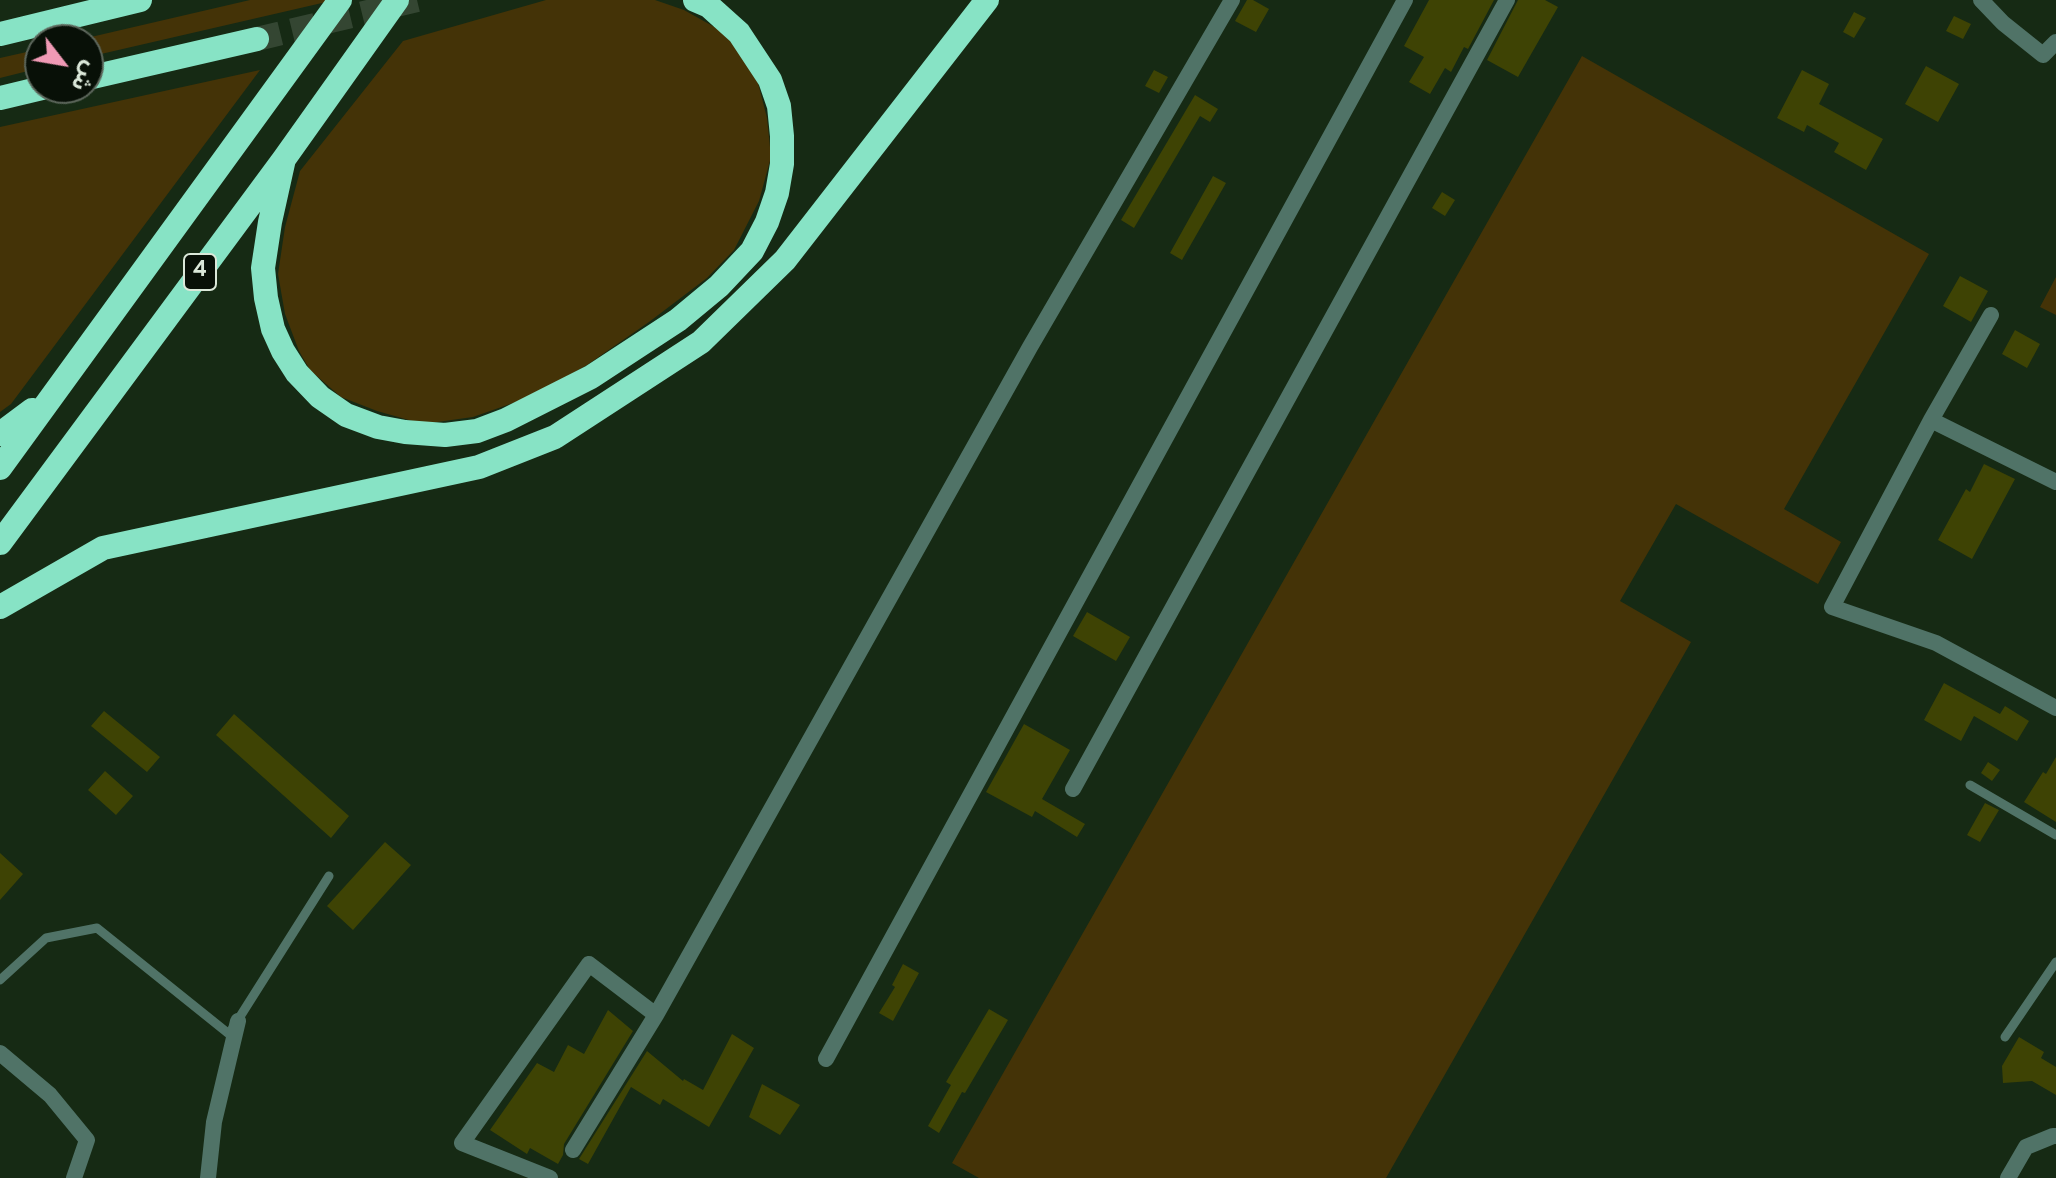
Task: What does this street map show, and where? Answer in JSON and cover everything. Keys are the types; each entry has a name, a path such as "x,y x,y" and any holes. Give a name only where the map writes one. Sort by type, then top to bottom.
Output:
{"highway":[{"path":"0,34 140,0"},
{"name":"4","path":"0,468 340,0"},
{"name":"4","path":"0,543 284,159 397,0"},
{"path":"284,159 263,268 273,329 297,373 320,397 346,415 378,427 445,435 477,431 506,420 591,377 678,320 719,286 752,251 767,222 777,193 782,164 779,106 770,80 739,33 709,6 695,0"},
{"path":"0,607 103,548 479,467 555,437 701,342 785,260 987,0"},
{"path":"104,74 257,39"},
{"path":"0,98 24,92"},
{"path":"0,434 53,394"}],"street":[{"path":"573,1150 656,1015 1030,347 1232,0"},
{"path":"826,1059 1405,0"},
{"path":"1073,789 1507,0"},
{"path":"1981,0 2003,23 2043,55 2056,42"},
{"path":"1991,315 1931,420 1832,607 1936,643 2056,708"},
{"path":"1931,420 2056,482"},
{"path":"550,1178 462,1143 589,964 656,1015"},
{"path":"208,1178 214,1122 238,1021"},
{"path":"0,1053 50,1095 87,1140 74,1178"},
{"path":"2008,1178 2026,1147 2056,1136"}],"lane":[{"path":"1970,785 2056,835"},
{"path":"0,980 46,938 97,928 229,1034 329,876"},
{"path":"2005,1037 2056,962"}],"shaded area":[{"path":"250,0 335,0 104,53 104,34"},
{"path":"546,0 655,0 684,10 718,29 743,53 758,83 767,118 771,157 759,201 734,250 707,278 649,322 587,365 533,396 473,417 423,424 341,397 310,370 285,314 278,274 285,227 300,171 403,41"},
{"path":"24,53 24,72 0,78 0,58"},
{"path":"1582,56 1929,254 1784,509 1841,542 1818,584 1676,504 1620,601 1691,642 1386,1178 979,1178 952,1163"},
{"path":"260,70 11,404 0,412 0,127"},
{"path":"2056,277 2056,315 2040,307"}],"building":[{"path":"1247,0 1269,9 1256,32 1235,21"},
{"path":"1429,0 1494,0 1468,49 1464,47 1451,72 1445,68 1430,94 1409,82 1424,57 1404,46"},
{"path":"1518,0 1545,0 1558,7 1518,77 1487,60"},
{"path":"1854,12 1866,18 1854,38 1843,32"},
{"path":"1954,16 1971,24 1963,39 1946,31"},
{"path":"1926,66 1959,84 1938,122 1905,104"},
{"path":"1154,70 1168,77 1159,93 1145,86"},
{"path":"1802,70 1829,84 1819,104 1883,139 1866,170 1834,152 1839,143 1807,125 1804,132 1777,118"},
{"path":"1195,95 1218,109 1210,122 1200,116 1134,228 1121,220"},
{"path":"1213,176 1226,183 1182,260 1170,253"},
{"path":"1442,192 1455,200 1445,216 1432,208"},
{"path":"1960,276 1988,291 1971,322 1943,306"},
{"path":"2015,330 2040,344 2027,368 2002,354"},
{"path":"1984,464 2015,479 1972,559 1938,540 1966,489 1970,492"},
{"path":"1087,612 1130,637 1116,661 1073,636"},
{"path":"1944,683 2000,714 2005,706 2029,721 2017,741 1974,716 1961,741 1924,720"},
{"path":"104,711 160,757 147,772 91,726"},
{"path":"234,714 349,816 331,838 216,735"},
{"path":"1024,724 1070,750 1042,799 1085,824 1077,837 1035,811 1032,817 986,792"},
{"path":"2056,757 2056,822 2024,802"},
{"path":"1988,762 2000,770 1992,781 1981,773"},
{"path":"105,771 133,796 116,815 88,790"},
{"path":"1985,803 1999,810 1980,842 1967,835"},
{"path":"385,842 411,865 353,930 327,906"},
{"path":"0,853 23,874 0,900"},
{"path":"903,964 919,973 893,1021 879,1013 895,987 892,985"},
{"path":"989,1009 1008,1020 939,1133 928,1126 951,1085 946,1082"},
{"path":"608,1010 633,1031 564,1144 558,1164 530,1148 527,1154 490,1130 537,1063 554,1072 568,1045 584,1054"},
{"path":"732,1034 754,1048 709,1127 663,1099 660,1105 631,1087 588,1164 579,1159 647,1051 683,1081 703,1090"},
{"path":"2019,1037 2044,1052 2041,1058 2056,1067 2056,1095 2032,1081 2003,1083 2002,1066"},
{"path":"762,1084 800,1105 780,1135 749,1117"}],"tunnel":[{"path":"257,39 417,0"}]}
